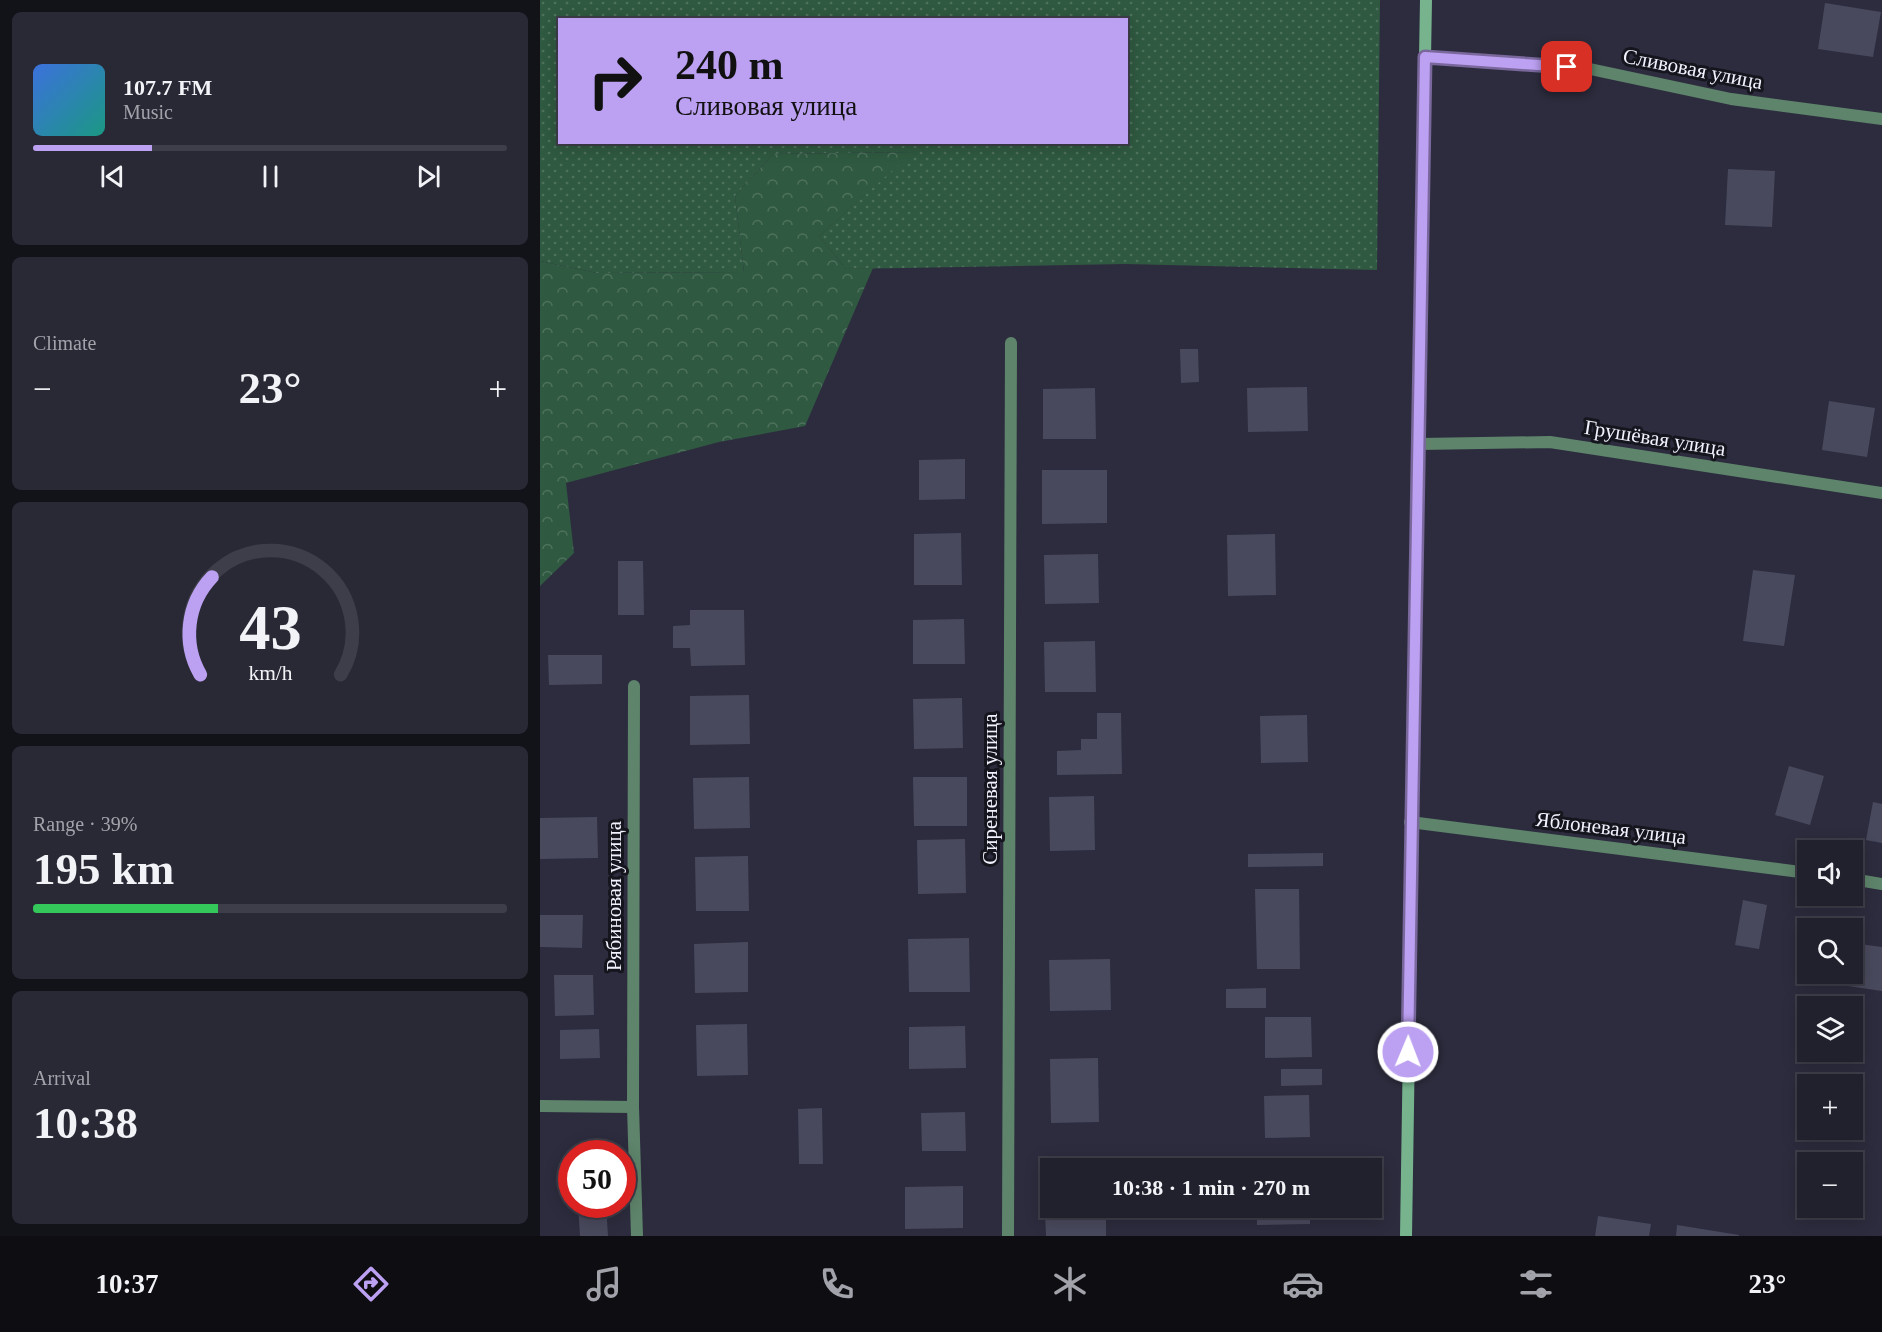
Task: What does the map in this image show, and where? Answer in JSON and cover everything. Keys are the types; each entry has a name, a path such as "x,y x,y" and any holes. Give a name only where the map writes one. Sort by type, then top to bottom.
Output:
{"main road":[{"path":"1406,1236 1410,822 1420,444 1426,0"}],"street":[{"name":"Сливовая улица","path":"1425,57 1590,69 1731,99 1882,119"},
{"name":"Сиреневая улица","path":"1008,1236 1011,343"},
{"name":"Грушёвая улица","path":"1420,444 1550,442 1882,493"},
{"name":"Рябиновая улица","path":"634,686 633,1107 637,1236"},
{"name":"Яблоневая улица","path":"1410,822 1797,872"},
{"path":"1863,881 1882,884"},
{"path":"540,1106 633,1107"}],"green space":[{"path":"540,0 1380,0 1377,270 1126,264 846,269 819,236 912,152 773,154 735,196 744,272 597,273 540,261"},
{"path":"913,152 819,236 846,269 873,268 805,426 719,442 566,483 574,553 540,586 540,261 597,273 744,272 735,196 773,154"}],"building":[{"path":"1825,3 1881,12 1873,57 1818,49"},
{"path":"1728,169 1775,171 1772,227 1725,225"},
{"path":"1180,349 1198,349 1199,382 1181,383"},
{"path":"1307,387 1308,431 1248,432 1247,388"},
{"path":"1095,388 1096,439 1043,439 1043,389"},
{"path":"1829,401 1875,408 1867,457 1822,450"},
{"path":"965,459 965,499 919,500 919,460"},
{"path":"1042,470 1107,470 1107,523 1042,524"},
{"path":"961,533 962,585 914,585 914,534"},
{"path":"1275,534 1276,595 1228,596 1227,535"},
{"path":"1098,554 1099,603 1045,604 1044,555"},
{"path":"618,561 643,561 644,615 618,615"},
{"path":"1753,570 1795,575 1784,646 1743,641"},
{"path":"690,610 744,610 745,665 691,666 690,648 673,648 673,626 690,625"},
{"path":"964,619 965,664 913,664 913,620"},
{"path":"1095,641 1096,692 1045,692 1044,642"},
{"path":"548,655 602,655 602,684 549,685"},
{"path":"749,695 750,744 690,745 690,696"},
{"path":"962,698 963,748 914,749 913,699"},
{"path":"1097,713 1121,713 1122,774 1057,775 1057,751 1081,750 1081,739 1097,739"},
{"path":"1307,715 1308,762 1261,763 1260,716"},
{"path":"1789,766 1824,776 1810,825 1775,815"},
{"path":"749,777 750,828 694,829 693,778"},
{"path":"913,777 967,777 967,826 914,826"},
{"path":"1094,796 1095,850 1050,851 1049,797"},
{"path":"1873,802 1882,804 1882,843 1866,840"},
{"path":"597,817 598,858 540,859 540,818"},
{"path":"965,839 966,893 918,894 917,840"},
{"path":"1323,853 1323,866 1248,867 1248,854"},
{"path":"748,856 749,911 696,911 695,857"},
{"path":"1255,889 1299,889 1300,969 1257,969"},
{"path":"1743,900 1767,905 1759,949 1735,945"},
{"path":"540,915 583,915 582,948 540,947"},
{"path":"969,938 970,992 909,992 908,939"},
{"path":"748,942 748,992 695,993 694,944"},
{"path":"1863,944 1882,947 1882,991 1834,984 1863,984"},
{"path":"1110,959 1111,1010 1050,1011 1049,960"},
{"path":"554,975 593,975 594,1015 555,1016"},
{"path":"1266,988 1266,1008 1226,1008 1226,989"},
{"path":"1265,1017 1311,1017 1312,1057 1265,1058"},
{"path":"747,1024 748,1075 697,1076 696,1025"},
{"path":"965,1026 966,1068 909,1069 909,1027"},
{"path":"599,1029 600,1058 560,1059 560,1030"},
{"path":"1098,1058 1099,1122 1051,1123 1050,1059"},
{"path":"1281,1069 1322,1069 1322,1085 1281,1086"},
{"path":"1309,1095 1310,1137 1265,1138 1264,1096"},
{"path":"822,1108 823,1164 799,1164 798,1109"},
{"path":"965,1112 966,1151 922,1151 921,1113"},
{"path":"963,1186 963,1228 905,1229 905,1187"},
{"path":"1598,1216 1651,1224 1649,1236 1595,1236"},
{"path":"579,1218 607,1218 608,1236 580,1236"},
{"path":"1045,1218 1106,1218 1106,1236 1046,1236"},
{"path":"1257,1218 1310,1218 1310,1224 1257,1225"},
{"path":"1677,1225 1739,1235 1739,1236 1676,1236"}],"route":[{"path":"1408,1052 1410,822 1420,444 1425,57 1567,67"}]}
